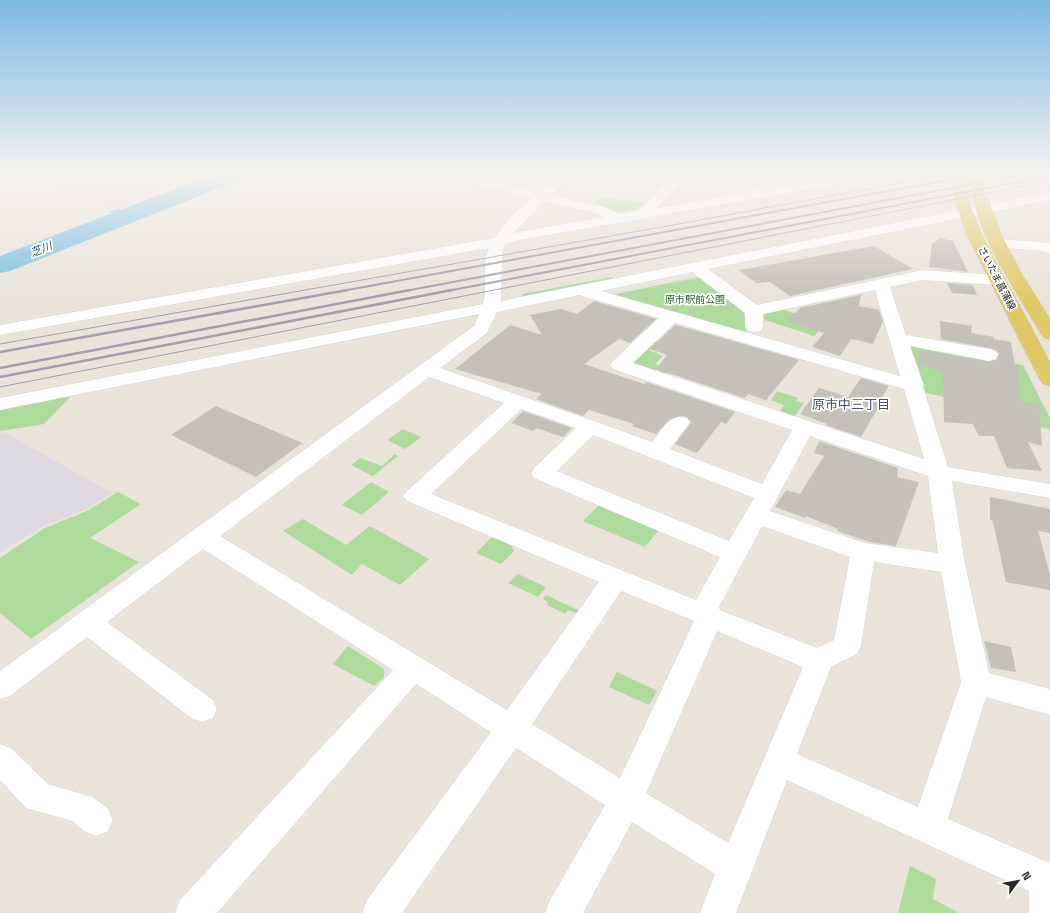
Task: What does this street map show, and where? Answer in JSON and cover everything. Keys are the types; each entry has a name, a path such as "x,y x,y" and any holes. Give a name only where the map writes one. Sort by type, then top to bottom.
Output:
{"main road":[{"name":"さいたま菖蒲線","path":"966,215 997,280 1050,380"},
{"name":"さいたま菖蒲線","path":"987,215 999,244 1050,334"}],"street":[{"path":"0,687 481,329 493,297 496,250 507,230 523,215"},
{"path":"610,215 618,218"},
{"path":"0,330 500,241 517,236 639,215"},
{"path":"0,404 957,215"},
{"path":"999,244 1049,248"},
{"path":"695,267 754,311 923,275 997,280"},
{"path":"881,283 914,386 939,472 952,564 976,682 928,828"},
{"path":"580,290 914,386"},
{"path":"753,339 754,311"},
{"path":"671,317 620,365 939,472 1050,491"},
{"path":"899,339 989,355"},
{"path":"426,370 590,426 656,452 762,505 863,552 952,564"},
{"path":"518,401 415,496 818,661 847,646 863,552"},
{"path":"656,452 680,422"},
{"path":"590,426 542,473 735,553"},
{"path":"710,616 705,608 805,426"},
{"path":"201,536 735,867"},
{"path":"380,913 512,728 615,578"},
{"path":"563,913 626,800 710,616"},
{"path":"87,622 202,709"},
{"path":"718,913 735,867 817,667 818,661"},
{"path":"193,913 413,667"},
{"path":"976,682 1050,702"},
{"path":"0,758 38,797 81,808 96,820"},
{"path":"779,761 928,828 1048,892"}],"shaded area":[{"path":"4,432 112,493 85,510 43,526 0,552 0,434"}],"green space":[{"path":"612,277 615,279 522,298 522,294"},
{"name":"原市駅前公園","path":"699,277 744,311 747,330 742,332 611,295"},
{"path":"784,310 826,323 814,336 765,320 763,316 768,313"},
{"path":"656,340 658,341 649,350 663,356 655,364 670,370 665,375 635,365 634,361"},
{"path":"909,344 1023,365 1050,418 1050,429 993,418 989,407 926,393"},
{"path":"777,391 798,398 796,401 804,403 794,417 780,412 784,405 771,400"},
{"path":"75,392 44,424 0,431 0,407"},
{"path":"403,429 421,437 405,449 387,440"},
{"path":"395,454 398,456 373,476 351,465 360,458 382,466"},
{"path":"371,482 389,492 362,515 342,505"},
{"path":"118,492 141,504 90,538 139,562 31,639 0,613 0,558 45,528 87,511"},
{"path":"600,504 659,530 645,547 583,521"},
{"path":"303,519 346,545 370,526 429,559 400,585 362,564 352,575 283,531"},
{"path":"493,536 511,545 514,551 501,564 476,553"},
{"path":"518,574 546,587 538,597 508,583"},
{"path":"546,595 580,611 583,616 568,610 565,614 547,605 548,602 543,599"},
{"path":"348,646 384,669 384,678 374,686 333,664"},
{"path":"617,672 657,691 649,705 609,687"},
{"path":"910,866 936,879 933,899 959,913 898,913"}],"water":[{"path":"114,215 126,215 6,261 6,263 0,266 0,261 114,216"}],"building":[{"path":"940,238 953,241 968,272 929,267 932,244"},
{"path":"874,246 913,269 790,296 770,282 756,283 739,270"},
{"path":"947,283 973,285 977,295 952,293"},
{"path":"861,295 859,306 879,310 883,321 873,344 851,339 840,356 812,347 824,333 787,321 800,308"},
{"path":"594,301 656,319 630,343 619,339 584,364 644,384 646,382 735,412 726,424 721,422 697,453 675,444 691,423 687,417 681,416 670,419 656,434 632,426 634,424 589,410 583,416 536,399 542,394 455,369 510,325 542,335 530,315 561,309 577,314"},
{"path":"940,321 972,326 971,333 1011,342 1015,365 1018,365 1020,401 1039,405 1042,446 1028,442 1042,471 1007,468 994,436 979,436 973,424 944,422 943,371 919,366 920,350 989,362 996,360 999,354 996,350 989,348 941,339"},
{"path":"675,325 799,360 766,400 748,394 745,398 656,369 667,355 650,349"},
{"path":"861,378 889,386 877,405 879,406 861,437 800,414 819,388 848,397"},
{"path":"216,406 302,443 256,477 171,435"},
{"path":"523,411 572,428 563,437 536,428 533,431 511,423"},
{"path":"819,441 898,468 897,477 919,482 896,546 870,542 837,531 838,529 806,516 805,518 775,507 786,490 800,494 824,456 814,453"},
{"path":"990,497 1050,509 1050,533 1038,531 1050,575 1050,590 1006,582 993,521 990,520"},
{"path":"984,641 1011,647 1016,672 991,668"}],"waterway":[{"name":"芝川","path":"0,265 130,215"}],"tram line":[{"path":"0,344 729,215"},
{"path":"0,387 879,215"}],"railway":[{"path":"342,291 759,215"},
{"path":"405,291 811,215"},
{"path":"447,291 848,215"},
{"path":"0,352 348,290"},
{"path":"0,368 410,290"},
{"path":"0,377 452,290"}],"district":[{"name":"原市中三丁目","path":"851,404"}]}
